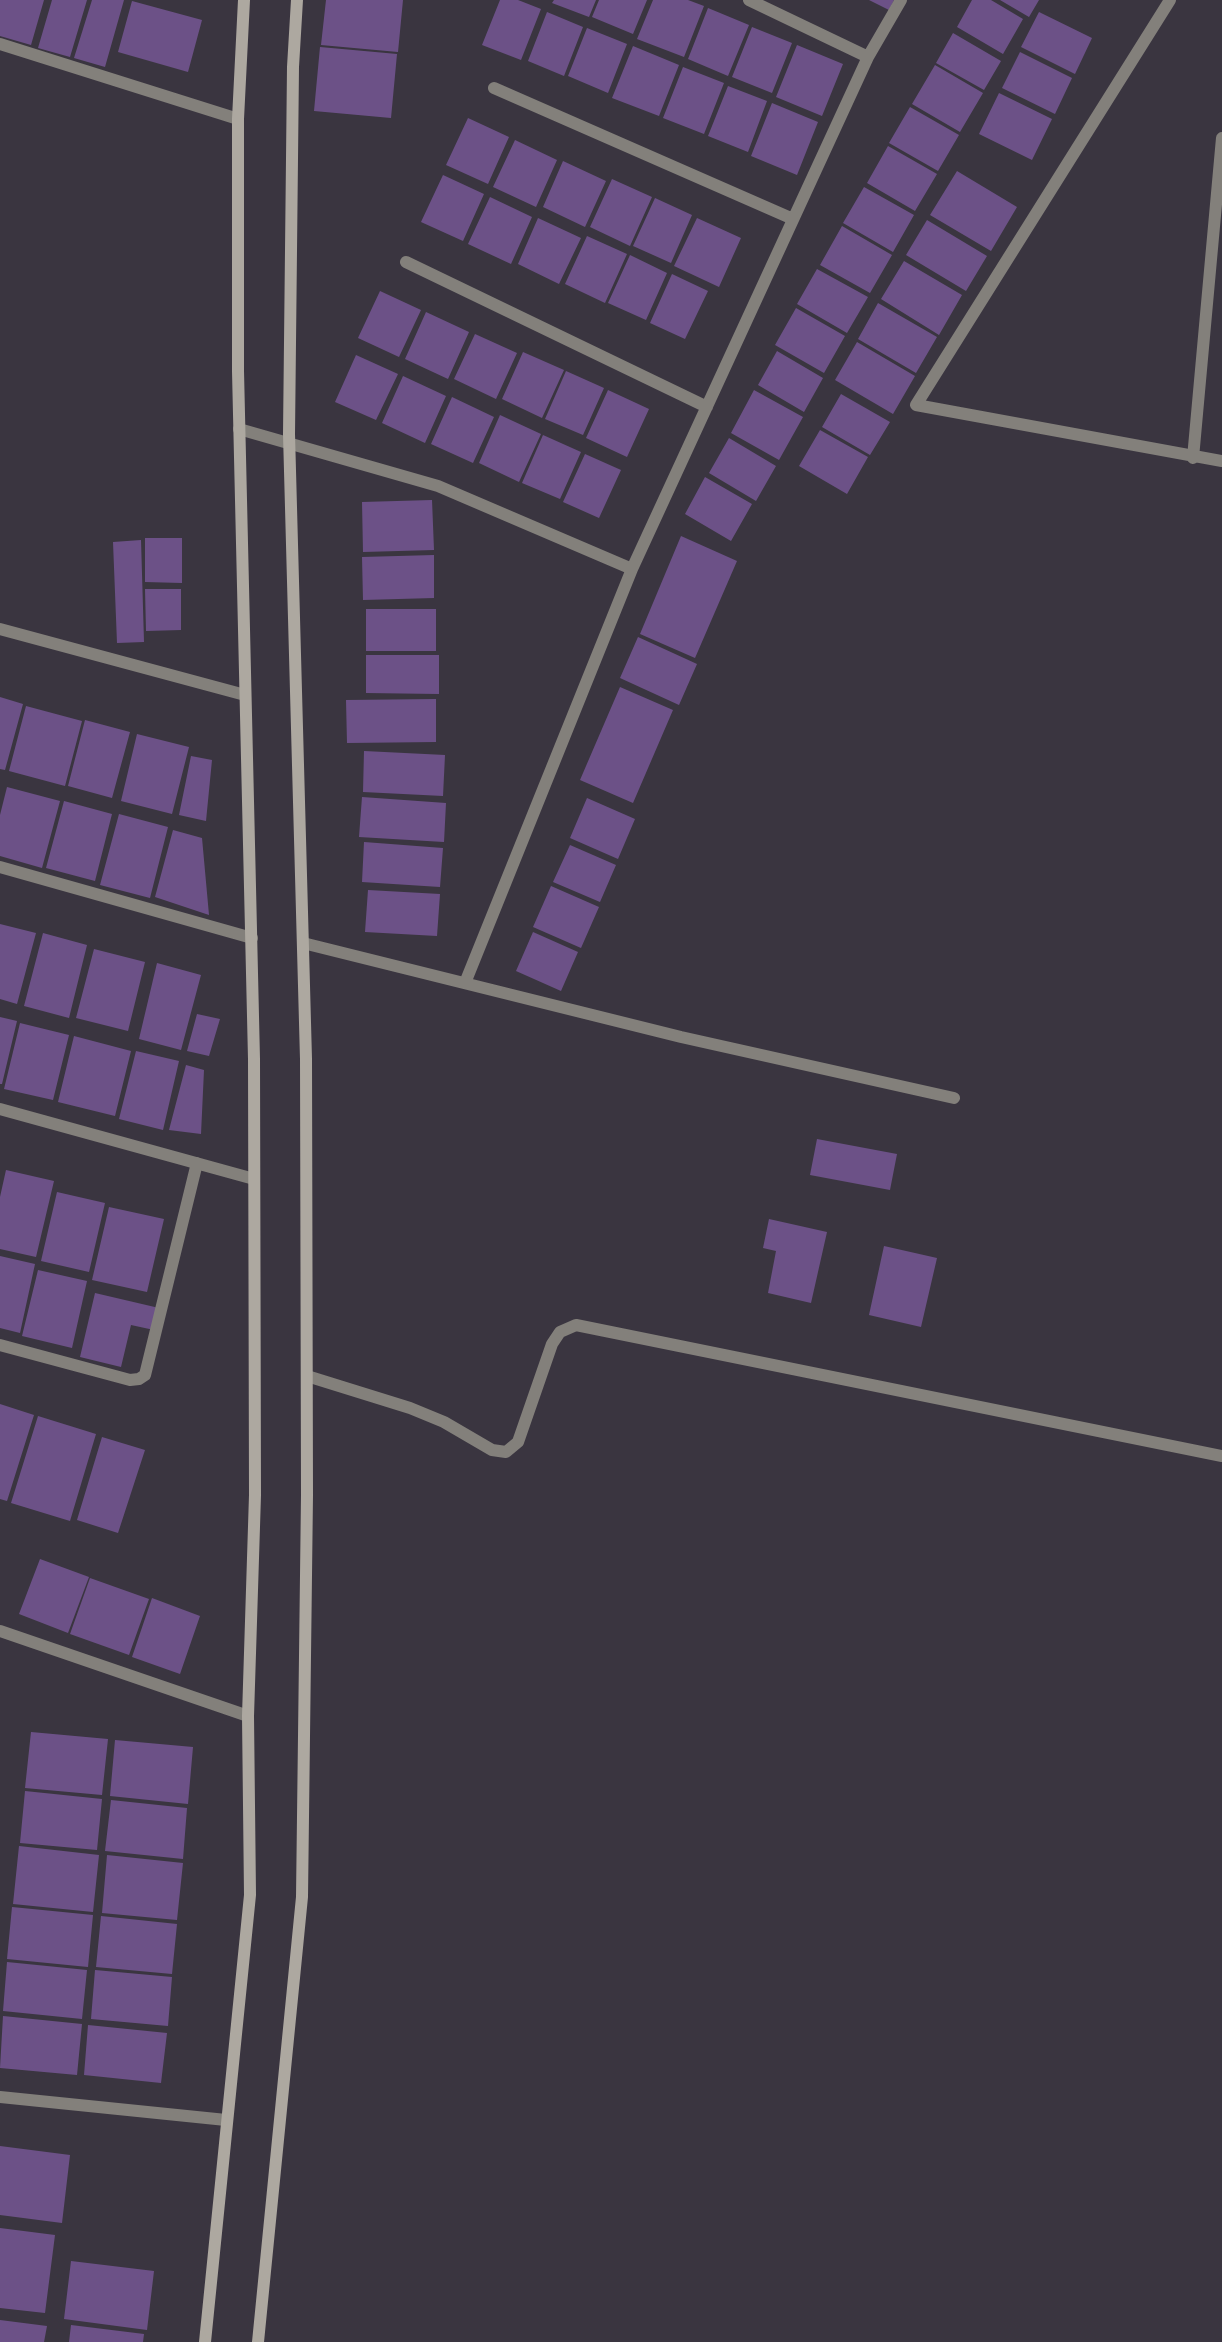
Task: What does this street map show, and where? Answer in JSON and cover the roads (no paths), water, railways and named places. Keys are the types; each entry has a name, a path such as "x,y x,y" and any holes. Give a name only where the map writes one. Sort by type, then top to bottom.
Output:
{"main road":[{"path":"205,2342 250,1894 248,1716 255,1494 254,1179 252,938 239,429 238,119 244,0"},
{"path":"258,2342 302,1897 307,1376 303,942 289,443 293,67 297,0"}],"street":[{"path":"749,0 868,57"},
{"path":"465,983 632,570 868,57 901,0"},
{"path":"1170,0 916,405 1193,458 1222,461"},
{"path":"0,44 238,119"},
{"path":"494,88 793,219"},
{"path":"1193,458 1218,229 1222,138"},
{"path":"406,262 707,407"},
{"path":"239,429 438,486 632,570"},
{"path":"0,629 245,695"},
{"path":"0,867 252,938"},
{"path":"303,942 681,1037 954,1098"},
{"path":"0,1109 254,1179"},
{"path":"0,1345 130,1380 140,1379 145,1375 197,1163"},
{"path":"307,1376 410,1408 444,1422 492,1450 506,1452 518,1442 552,1344 560,1332 576,1325 1222,1456"},
{"path":"0,1634 248,1716"},
{"path":"0,2097 226,2120"}]}
